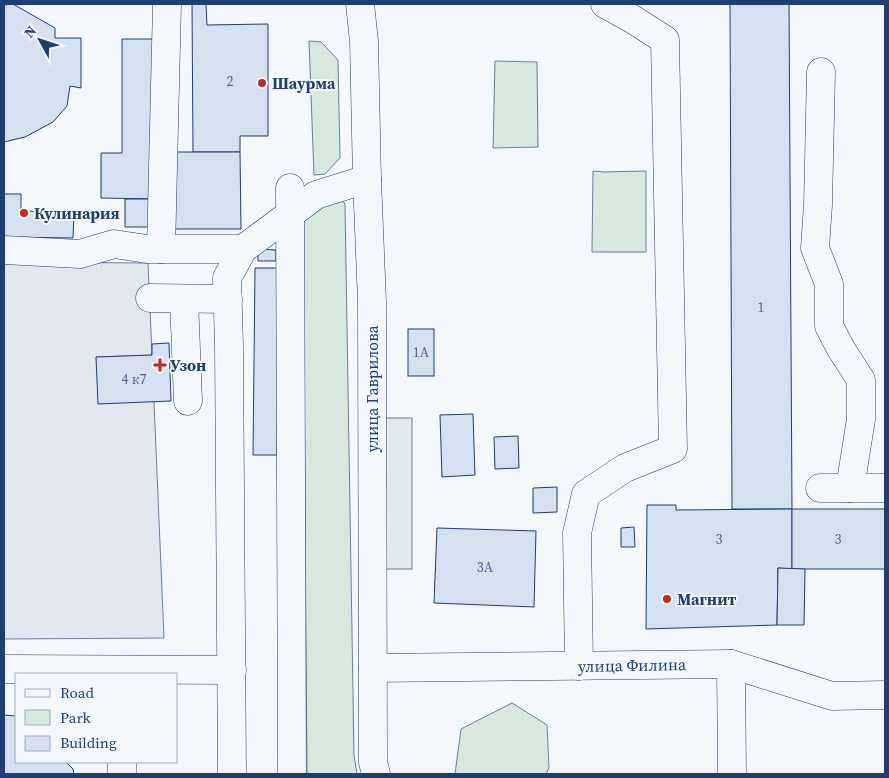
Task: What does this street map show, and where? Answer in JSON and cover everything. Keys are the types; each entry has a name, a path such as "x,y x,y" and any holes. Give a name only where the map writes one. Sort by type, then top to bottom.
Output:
{"street":[{"path":"161,249 167,4"},
{"name":"улица Гаврилова","path":"360,4 364,41 372,302 373,762 376,774"},
{"path":"580,666 577,533 586,494 625,468 672,449 665,40 605,4"},
{"path":"821,72 818,206 815,248 828,284 829,326 861,380 861,419 850,488"},
{"path":"232,774 227,278 243,249 316,195 367,179"},
{"path":"290,188 292,774"},
{"path":"4,250 80,254 114,244 161,249 243,249"},
{"path":"150,298 228,298"},
{"path":"184,299 188,401"},
{"path":"820,488 885,488"},
{"path":"731,664 732,774"},
{"name":"улица Филина","path":"373,668 731,664 832,696 885,695"},
{"path":"4,669 122,672 232,670"}],"green space":[{"path":"309,41 321,42 338,60 340,158 325,174 314,175"},
{"path":"495,61 537,62 538,147 493,148"},
{"path":"593,171 646,171 646,252 592,252"},
{"path":"330,196 345,203 354,755 357,774 307,774 303,214"},
{"path":"512,703 547,725 549,768 546,774 455,774 461,729"}],"shaded area":[{"path":"4,262 148,263 152,355 96,357 154,402 164,638 4,639"},
{"path":"372,418 412,418 412,569 372,569"}],"building":[{"path":"13,4 55,28 55,38 81,38 81,88 70,86 67,106 53,122 25,137 4,142 4,5"},
{"path":"192,4 206,4 207,25 268,24 268,136 240,136 240,152 193,152"},
{"path":"730,4 789,4 792,509 732,509"},
{"path":"122,39 154,39 153,199 101,198 101,153 122,153"},
{"path":"169,152 240,152 241,229 170,229"},
{"path":"4,194 21,194 21,211 74,212 73,238 4,237"},
{"path":"125,199 153,199 154,227 125,227"},
{"path":"258,249 276,250 276,261 258,261"},
{"path":"255,268 279,268 277,455 253,455"},
{"path":"408,329 434,329 434,376 408,376"},
{"path":"169,343 171,401 98,404 96,357 152,355 152,344"},
{"path":"473,414 475,475 442,477 440,415"},
{"path":"518,436 519,468 495,469 494,437"},
{"path":"557,487 557,512 533,513 533,488"},
{"path":"647,505 676,505 676,510 792,509 792,569 778,568 777,625 646,629"},
{"path":"792,509 885,509 885,569 792,569"},
{"path":"634,527 635,547 621,547 621,528"},
{"path":"437,528 536,531 534,607 434,603"},
{"path":"778,568 805,569 804,625 777,625"},
{"path":"4,715 15,716 15,763 67,763 73,769 74,774 4,774"}],"place":[{"name":"Шаурма","path":"262,83"},
{"name":"Кулинария","path":"24,213"},
{"name":"Узон","path":"160,365"},
{"name":"Магнит","path":"667,599"}]}
